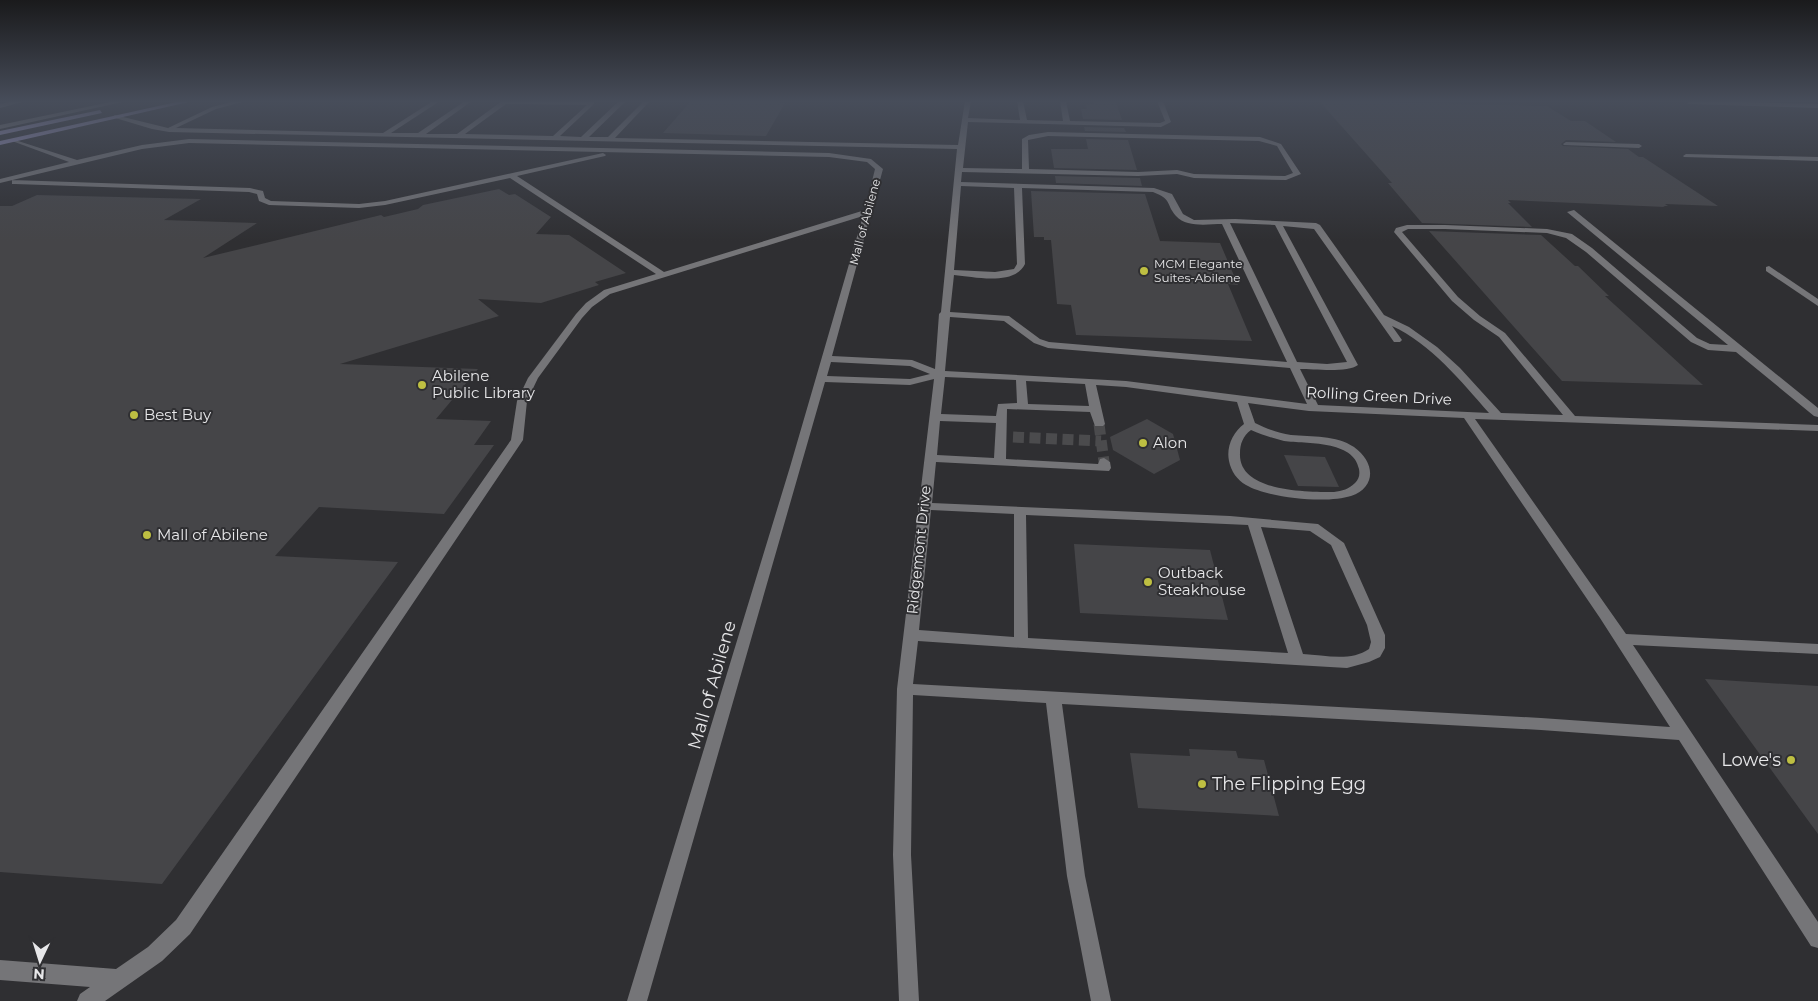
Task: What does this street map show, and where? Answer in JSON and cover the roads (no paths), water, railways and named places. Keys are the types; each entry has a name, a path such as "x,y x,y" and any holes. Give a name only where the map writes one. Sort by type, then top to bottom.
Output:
{"street":[{"path":"35,148 78,163"},
{"name":"Mall of Abilene","path":"0,182 139,148"},
{"name":"Mall of Abilene","path":"481,148 829,155 869,160 879,169 821,379 637,1001"},
{"name":"Ridgemont Drive","path":"909,1001 902,855 905,689 940,374 944,314 961,148"},
{"path":"1025,148 1026,171"},
{"path":"958,170 1138,174 1151,177 1175,178 1194,176 1286,178 1297,174 1281,148"},
{"path":"0,182 250,190 260,193 262,199 269,203 359,206 385,204 623,151"},
{"path":"1686,156 1818,159"},
{"path":"512,176 663,275"},
{"path":"957,184 1154,190 1169,196 1176,212 1184,219 1193,222 1307,224 1317,227 1338,253 1397,340"},
{"path":"948,272 994,274 1012,273 1018,270 1021,264 1018,185"},
{"path":"87,1001 155,954 183,927 517,440 525,391 589,305 607,292 868,212"},
{"path":"1570,212 1818,414"},
{"path":"1225,222 1314,408"},
{"path":"944,314 1006,318 1037,341 1048,345 1294,365 1340,367 1352,365 1352,360 1278,223"},
{"path":"1572,419 1502,335 1455,299 1405,242 1398,232 1400,230 1407,226 1436,227 1547,231 1569,236 1589,250 1694,340 1708,346 1738,349"},
{"path":"1770,269 1818,303"},
{"path":"1380,317 1408,330 1428,345 1472,387 1498,416"},
{"path":"826,359 912,363 940,374"},
{"path":"821,379 910,382 940,374"},
{"name":"Rolling Green Drive","path":"940,374 1090,382 1314,408 1818,428"},
{"path":"1020,377 1023,407"},
{"path":"1090,382 1099,424"},
{"path":"1241,399 1250,425 1278,436 1324,440 1349,448 1364,464 1367,472 1365,480 1359,487 1349,493 1334,495 1270,490 1253,484 1244,478 1234,460 1234,448 1238,436 1250,425"},
{"path":"1000,462 1007,437 1001,420 1002,406 1095,409"},
{"path":"1467,415 1621,639 1818,940"},
{"path":"934,416 1001,420"},
{"path":"930,458 1105,468 1104,462"},
{"path":"910,635 1347,662 1366,659 1379,648 1380,638 1337,543 1313,527 1254,522 924,506"},
{"path":"1020,510 1021,643"},
{"path":"1254,522 1297,659"},
{"path":"1621,639 1818,649"},
{"path":"905,689 1541,724 1683,734"},
{"path":"1052,696 1076,876 1101,1001"},
{"path":"0,970 118,980"}],"tunnel":[{"path":"1099,424 1104,462"},
{"path":"1013,437 1101,441"}],"place":[{"name":"MCM Elegante Suites-Abilene","path":"1144,271"},
{"name":"Abilene Public Library","path":"422,385"},
{"name":"Best Buy","path":"134,415"},
{"name":"Alon","path":"1143,443"},
{"name":"Mall of Abilene","path":"147,535"},
{"name":"Outback Steakhouse","path":"1148,582"},
{"name":"Lowe's","path":"1791,760"},
{"name":"The Flipping Egg","path":"1202,784"}]}
